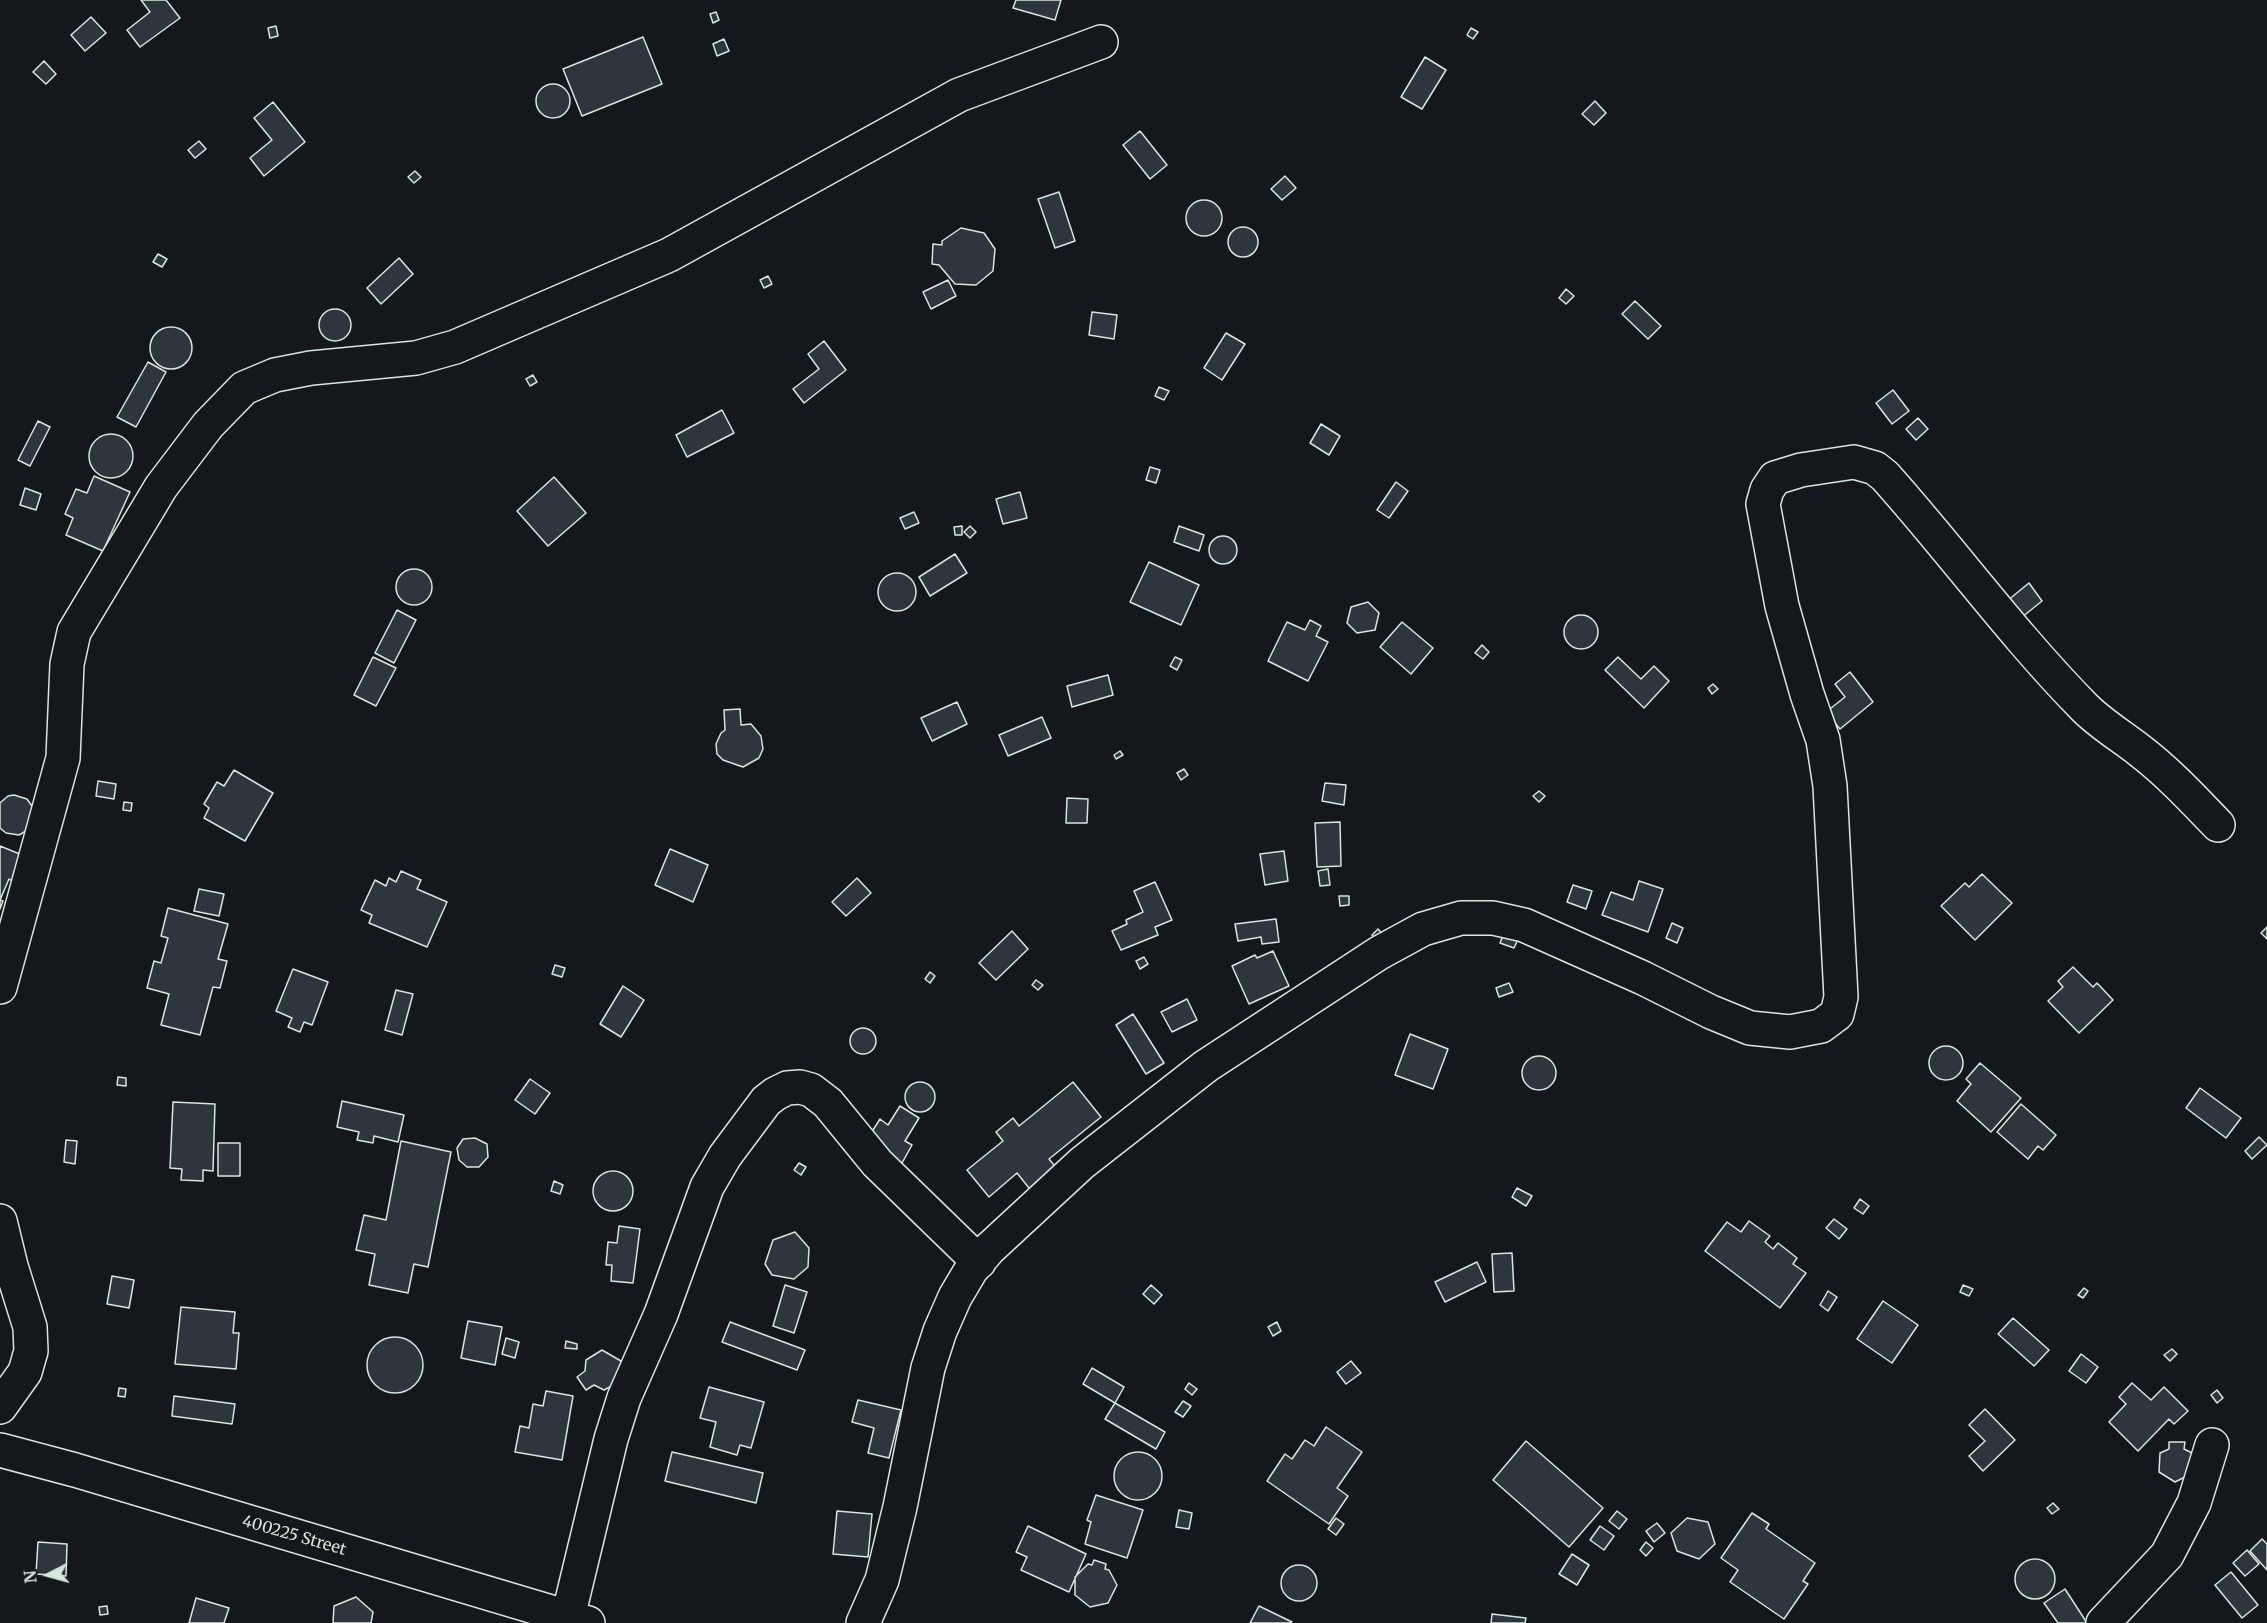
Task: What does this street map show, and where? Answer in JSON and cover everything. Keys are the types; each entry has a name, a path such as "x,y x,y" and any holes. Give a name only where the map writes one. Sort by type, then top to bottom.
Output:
{"street":[{"path":"0,987 63,758 67,664 74,632 161,487 208,425 244,388 275,375 311,368 416,358 455,347 669,255 959,95 1101,42"},
{"path":"863,1623 882,1580 931,1359 955,1296 989,1249 1082,1162 1206,1066 1379,953 1423,929 1461,918 1493,918 1524,925 1750,1028 1790,1032 1821,1026 1837,1014 1841,997 1830,786 1823,740 1782,606 1763,504 1770,483 1785,473 1854,462 1875,468 1885,476 2034,653 2086,709 2178,784 2218,825"},
{"path":"578,1620 611,1439 624,1398 661,1314 706,1187 725,1156 766,1101 787,1088 800,1087 820,1096 877,1162 979,1262"},
{"path":"0,1221 10,1266 30,1327 31,1351 25,1372 0,1407"},
{"path":"2103,1623 2167,1555 2194,1503 2212,1445"},
{"name":"400225 Street","path":"0,1450 75,1470 578,1620"}],"building":[{"path":"141,0 166,0 180,18 140,47 127,30 150,12"},
{"path":"1016,0 1061,0 1055,20 1013,8"},
{"path":"716,12 719,20 713,23 710,14"},
{"path":"91,17 106,33 85,51 71,35"},
{"path":"276,26 278,36 270,38 268,28"},
{"path":"1471,28 1478,32 1473,39 1467,35"},
{"path":"643,37 662,84 582,116 563,69"},
{"path":"724,39 729,51 717,56 713,44"},
{"path":"1425,57 1446,70 1422,109 1401,97"},
{"path":"44,61 56,74 46,84 33,72"},
{"path":"553,84 565,89 570,101 565,113 553,118 541,113 536,101 541,89"},
{"path":"1595,101 1606,113 1594,125 1582,114"},
{"path":"273,102 305,142 264,176 250,158 272,140 254,118"},
{"path":"1140,131 1167,165 1150,179 1123,145"},
{"path":"199,141 206,149 195,158 188,150"},
{"path":"415,171 421,177 414,183 408,177"},
{"path":"1285,176 1296,188 1282,200 1271,189"},
{"path":"1059,192 1075,241 1055,248 1038,199"},
{"path":"1204,200 1217,205 1222,218 1217,231 1204,236 1191,231 1186,218 1191,205"},
{"path":"1243,227 1254,231 1258,242 1254,253 1243,257 1232,253 1228,242 1232,231"},
{"path":"961,228 984,233 995,249 993,271 976,285 955,284 939,265 932,264 933,244 942,245 942,241"},
{"path":"158,254 167,259 162,267 153,262"},
{"path":"399,258 413,274 381,304 367,288"},
{"path":"768,276 772,284 764,288 760,280"},
{"path":"948,280 956,296 931,309 923,292"},
{"path":"1566,289 1574,296 1566,304 1559,298"},
{"path":"1635,301 1661,326 1648,339 1622,314"},
{"path":"335,309 346,314 351,325 346,336 335,341 324,336 319,325 324,314"},
{"path":"1092,312 1117,315 1114,339 1089,335"},
{"path":"171,327 186,333 192,348 186,363 171,369 156,363 150,348 156,333"},
{"path":"1226,333 1245,344 1222,380 1204,368"},
{"path":"824,341 846,370 804,403 793,389 819,369 808,354"},
{"path":"148,362 166,372 136,427 117,417"},
{"path":"533,375 537,382 530,386 526,379"},
{"path":"1159,387 1169,391 1164,400 1155,396"},
{"path":"1893,390 1909,411 1892,424 1876,403"},
{"path":"722,410 734,433 687,457 676,435"},
{"path":"1918,418 1928,429 1916,440 1906,429"},
{"path":"38,421 50,427 30,466 18,460"},
{"path":"1321,424 1340,436 1329,455 1310,443"},
{"path":"111,434 127,440 133,456 127,472 111,478 95,472 89,456 95,440"},
{"path":"1150,467 1160,470 1156,483 1146,480"},
{"path":"94,476 130,492 103,551 66,535 73,518 65,514 76,489 87,493"},
{"path":"554,477 586,513 548,546 517,511"},
{"path":"1396,482 1408,491 1389,518 1377,510"},
{"path":"25,488 41,494 36,510 20,505"},
{"path":"1020,492 1027,518 1003,524 996,499"},
{"path":"914,512 919,523 905,529 900,518"},
{"path":"962,526 962,535 955,535 954,527"},
{"path":"970,526 976,532 970,538 964,532"},
{"path":"1179,526 1204,535 1199,551 1174,542"},
{"path":"1223,536 1233,540 1237,550 1233,560 1223,564 1213,560 1209,550 1213,540"},
{"path":"955,554 967,573 930,596 919,577"},
{"path":"1149,562 1199,585 1181,625 1130,602"},
{"path":"414,569 427,574 432,587 427,600 414,605 401,600 396,587 401,574"},
{"path":"897,573 910,579 916,592 910,605 897,611 884,605 878,592 884,579"},
{"path":"2029,583 2042,601 2021,618 2007,601"},
{"path":"1368,602 1379,613 1375,630 1357,633 1347,623 1351,607"},
{"path":"397,610 416,620 394,663 375,653"},
{"path":"1581,615 1593,620 1598,632 1593,644 1581,649 1569,644 1564,632 1569,620"},
{"path":"1310,620 1321,626 1316,636 1328,642 1308,681 1268,661 1287,622 1305,630"},
{"path":"1402,622 1433,648 1411,674 1380,647"},
{"path":"1482,645 1489,652 1483,659 1475,653"},
{"path":"373,657 396,668 376,706 354,695"},
{"path":"1175,657 1182,660 1177,670 1170,666"},
{"path":"1618,657 1641,679 1654,666 1669,681 1644,708 1605,670"},
{"path":"1850,672 1873,702 1840,729 1826,712 1845,697 1835,684"},
{"path":"1108,675 1113,695 1072,707 1067,686"},
{"path":"1713,684 1718,689 1712,694 1708,688"},
{"path":"957,702 967,724 932,741 921,718"},
{"path":"740,709 741,725 751,724 761,736 763,749 759,758 743,767 723,760 717,754 716,744 725,730 724,710"},
{"path":"1042,717 1051,738 1008,756 999,735"},
{"path":"1120,751 1123,755 1116,759 1114,755"},
{"path":"1184,769 1188,775 1181,780 1177,773"},
{"path":"234,770 273,793 245,841 204,818 209,808 204,804 217,782 224,786"},
{"path":"98,781 116,784 114,799 96,796"},
{"path":"1325,783 1346,785 1344,805 1322,801"},
{"path":"1539,791 1545,796 1539,802 1533,796"},
{"path":"14,795 27,799 34,809 31,828 19,835 6,833 0,828 0,803 8,796"},
{"path":"1067,798 1088,799 1087,823 1066,823"},
{"path":"124,802 132,803 131,811 123,810"},
{"path":"1340,822 1341,866 1317,867 1315,823"},
{"path":"0,846 22,855 12,881 9,879 0,900"},
{"path":"670,849 708,865 693,902 655,885"},
{"path":"1284,851 1288,881 1265,885 1260,854"},
{"path":"1328,869 1330,885 1320,886 1318,871"},
{"path":"401,871 421,880 417,889 447,902 427,947 369,923 372,915 361,910 375,880 386,886 389,878 396,882"},
{"path":"1982,874 2012,903 1975,940 1941,906 1965,883 1969,887"},
{"path":"857,878 871,893 846,916 832,902"},
{"path":"1639,881 1663,889 1648,932 1602,915 1611,892 1633,900"},
{"path":"1155,882 1172,920 1155,927 1158,935 1121,950 1112,931 1127,924 1126,920 1143,912 1134,891"},
{"path":"1573,885 1592,891 1586,909 1567,902"},
{"path":"199,889 224,894 219,916 194,911"},
{"path":"1339,896 1349,896 1349,905 1340,906"},
{"path":"168,908 228,924 218,959 227,961 220,988 213,987 200,1035 161,1025 169,994 147,988 154,961 161,963 168,938 161,936"},
{"path":"1276,919 1279,942 1262,944 1261,937 1238,941 1235,924"},
{"path":"1672,923 1683,928 1677,943 1666,938"},
{"path":"2267,927 2267,939 2261,933"},
{"path":"1378,929 1384,936 1378,942 1372,935"},
{"path":"1505,930 1520,935 1514,948 1500,943"},
{"path":"1012,931 1028,949 996,980 979,963"},
{"path":"1273,951 1289,986 1249,1004 1232,966 1255,955 1257,958"},
{"path":"1144,957 1148,964 1140,969 1136,961"},
{"path":"555,965 565,968 562,977 552,974"},
{"path":"2073,967 2093,987 2097,983 2113,1000 2079,1033 2048,1001 2063,987 2058,981"},
{"path":"293,969 328,982 312,1025 304,1022 300,1032 288,1027 292,1018 276,1011"},
{"path":"930,972 935,976 930,983 925,979"},
{"path":"1036,980 1043,985 1038,990 1032,985"},
{"path":"1509,983 1513,992 1499,997 1496,988"},
{"path":"623,986 644,1000 621,1037 600,1024"},
{"path":"396,990 413,994 402,1035 385,1030"},
{"path":"1187,999 1197,1020 1172,1032 1161,1012"},
{"path":"1133,1014 1164,1063 1146,1074 1116,1025"},
{"path":"863,1028 872,1032 876,1041 872,1050 863,1054 854,1050 850,1041 854,1032"},
{"path":"1410,1034 1448,1049 1433,1089 1395,1075"},
{"path":"1946,1046 1958,1051 1963,1063 1958,1075 1946,1080 1934,1075 1929,1063 1934,1051"},
{"path":"1539,1056 1551,1061 1556,1073 1551,1085 1539,1090 1527,1085 1522,1073 1527,1061"},
{"path":"1980,1063 2021,1098 1991,1132 1957,1101 1971,1084 1966,1079"},
{"path":"118,1077 126,1078 126,1086 117,1085"},
{"path":"530,1079 550,1093 535,1114 515,1100"},
{"path":"920,1082 930,1087 935,1097 930,1107 920,1112 910,1107 905,1097 910,1087"},
{"path":"1073,1082 1101,1117 1049,1159 1059,1171 1033,1193 1017,1173 989,1197 967,1170 1003,1141 996,1132 1013,1118 1019,1126"},
{"path":"2200,1088 2241,1118 2226,1138 2186,1108"},
{"path":"342,1101 404,1115 398,1142 374,1136 373,1143 357,1140 359,1132 337,1127"},
{"path":"173,1102 215,1104 213,1171 203,1170 203,1181 181,1180 182,1169 170,1168"},
{"path":"2021,1104 2056,1135 2043,1150 2038,1146 2028,1159 1997,1132"},
{"path":"900,1106 919,1118 905,1141 912,1145 902,1163 866,1141 880,1119 888,1125"},
{"path":"2259,1137 2267,1145 2252,1159 2245,1151"},
{"path":"475,1138 487,1144 488,1157 479,1167 467,1167 459,1160 457,1148 463,1139"},
{"path":"66,1140 77,1141 75,1164 64,1162"},
{"path":"401,1141 451,1152 428,1267 414,1264 408,1293 369,1285 375,1254 356,1250 364,1215 386,1220"},
{"path":"218,1143 240,1143 240,1176 218,1176"},
{"path":"799,1163 806,1167 801,1175 794,1170"},
{"path":"613,1171 627,1177 633,1191 627,1205 613,1211 599,1205 593,1191 599,1177"},
{"path":"554,1181 563,1185 560,1194 551,1191"},
{"path":"1517,1188 1532,1196 1526,1206 1512,1197"},
{"path":"1860,1199 1869,1206 1863,1214 1854,1208"},
{"path":"1834,1219 1847,1229 1839,1239 1826,1228"},
{"path":"1749,1221 1770,1236 1765,1242 1773,1249 1778,1243 1797,1258 1793,1264 1806,1273 1780,1308 1705,1251 1727,1222 1741,1232"},
{"path":"619,1226 640,1229 633,1283 611,1281 612,1265 606,1265 608,1242 617,1243"},
{"path":"795,1232 809,1248 808,1267 794,1279 772,1275 765,1264 773,1240"},
{"path":"1512,1253 1514,1291 1494,1292 1492,1254"},
{"path":"1477,1262 1486,1282 1445,1302 1435,1282"},
{"path":"112,1276 134,1280 129,1308 107,1304"},
{"path":"785,1285 807,1292 794,1333 773,1326"},
{"path":"1151,1285 1162,1295 1154,1304 1143,1294"},
{"path":"1963,1285 1973,1289 1969,1296 1960,1292"},
{"path":"2084,1288 2088,1291 2083,1298 2078,1295"},
{"path":"1828,1291 1837,1297 1828,1311 1820,1305"},
{"path":"1883,1301 1918,1325 1892,1363 1857,1339"},
{"path":"181,1307 235,1312 233,1333 239,1333 236,1369 175,1364"},
{"path":"2013,1318 2049,1350 2034,1366 1998,1334"},
{"path":"468,1321 502,1327 495,1365 461,1358"},
{"path":"730,1322 805,1350 797,1370 722,1342"},
{"path":"1277,1322 1281,1331 1273,1336 1268,1327"},
{"path":"390,1337 400,1337 415,1345 421,1354 423,1365 421,1376 415,1385 400,1393 390,1393 379,1388 372,1381 367,1370 367,1360 372,1349 379,1342"},
{"path":"506,1338 519,1342 515,1358 502,1354"},
{"path":"566,1341 577,1344 577,1349 565,1348"},
{"path":"2172,1349 2177,1354 2170,1361 2164,1355"},
{"path":"602,1350 621,1361 621,1381 604,1390 594,1385 586,1390 577,1377 585,1371 586,1360"},
{"path":"2081,1354 2098,1367 2086,1383 2069,1371"},
{"path":"1351,1361 1361,1373 1346,1384 1337,1372"},
{"path":"1092,1368 1124,1387 1115,1403 1083,1384"},
{"path":"1189,1383 1197,1389 1192,1395 1185,1389"},
{"path":"2132,1383 2151,1400 2164,1387 2188,1411 2174,1424 2169,1419 2138,1451 2109,1422 2126,1404 2119,1397"},
{"path":"709,1387 764,1402 751,1448 740,1445 737,1455 710,1447 716,1422 700,1418"},
{"path":"119,1388 126,1389 125,1397 118,1396"},
{"path":"2217,1390 2223,1398 2217,1403 2211,1395"},
{"path":"546,1391 573,1396 562,1460 515,1452 520,1426 529,1428 533,1404 543,1406"},
{"path":"174,1396 235,1404 232,1424 172,1416"},
{"path":"858,1400 901,1410 889,1458 868,1453 874,1428 852,1422"},
{"path":"1183,1401 1191,1406 1183,1417 1175,1412"},
{"path":"1115,1403 1165,1432 1156,1449 1105,1419"},
{"path":"1985,1409 2015,1440 1983,1471 1969,1456 1985,1441 1969,1425"},
{"path":"1326,1427 1362,1452 1337,1488 1348,1496 1329,1524 1267,1481 1285,1454 1292,1459 1305,1440 1314,1446"},
{"path":"1526,1441 1603,1508 1569,1547 1493,1480"},
{"path":"2169,1442 2185,1442 2184,1449 2192,1453 2193,1473 2175,1482 2159,1472 2160,1453 2169,1449"},
{"path":"672,1452 763,1473 756,1503 665,1481"},
{"path":"1133,1452 1143,1452 1155,1459 1162,1471 1162,1481 1155,1493 1143,1500 1133,1500 1118,1489 1114,1481 1114,1471 1125,1456"},
{"path":"1096,1495 1143,1510 1127,1558 1085,1544 1091,1522 1087,1520"},
{"path":"2053,1503 2059,1509 2052,1514 2047,1508"},
{"path":"1179,1510 1192,1513 1189,1529 1176,1527"},
{"path":"837,1511 872,1514 868,1557 833,1554"},
{"path":"1617,1511 1627,1519 1619,1529 1609,1521"},
{"path":"1752,1513 1769,1524 1766,1529 1815,1563 1803,1581 1808,1584 1784,1619 1730,1582 1738,1570 1721,1558"},
{"path":"1336,1518 1344,1524 1336,1535 1328,1529"},
{"path":"1687,1518 1708,1522 1715,1544 1699,1559 1677,1551 1671,1533"},
{"path":"1657,1523 1665,1533 1654,1542 1646,1531"},
{"path":"1028,1526 1086,1554 1069,1592 1021,1570 1027,1557 1016,1552"},
{"path":"1600,1526 1614,1536 1604,1550 1590,1540"},
{"path":"2262,1539 2267,1544 2267,1570 2250,1551"},
{"path":"38,1542 67,1544 66,1576 36,1574"},
{"path":"1646,1542 1653,1548 1646,1556 1640,1550"},
{"path":"2247,1550 2259,1564 2245,1576 2233,1563"},
{"path":"1572,1554 1589,1565 1577,1585 1559,1574"},
{"path":"2035,1559 2043,1560 2049,1565 2054,1571 2054,1587 2049,1593 2043,1598 2035,1599 2027,1598 2021,1593 2016,1587 2015,1579 2016,1571 2021,1565 2027,1560"},
{"path":"1094,1560 1106,1564 1105,1569 1109,1570 1117,1585 1108,1603 1090,1607 1075,1595 1075,1577 1088,1564 1092,1565"},
{"path":"1299,1565 1312,1570 1317,1583 1312,1596 1299,1601 1286,1596 1281,1583 1286,1570"},
{"path":"2231,1572 2258,1605 2242,1618 2215,1585"},
{"path":"2065,1589 2087,1623 2058,1623 2044,1603"},
{"path":"356,1597 373,1612 371,1623 333,1623 334,1606"},
{"path":"196,1598 229,1608 224,1623 189,1623"},
{"path":"107,1606 108,1614 100,1615 99,1607"},
{"path":"1259,1606 1292,1622 1250,1623"},
{"path":"1492,1614 1526,1618 1525,1623 1491,1623"}]}
